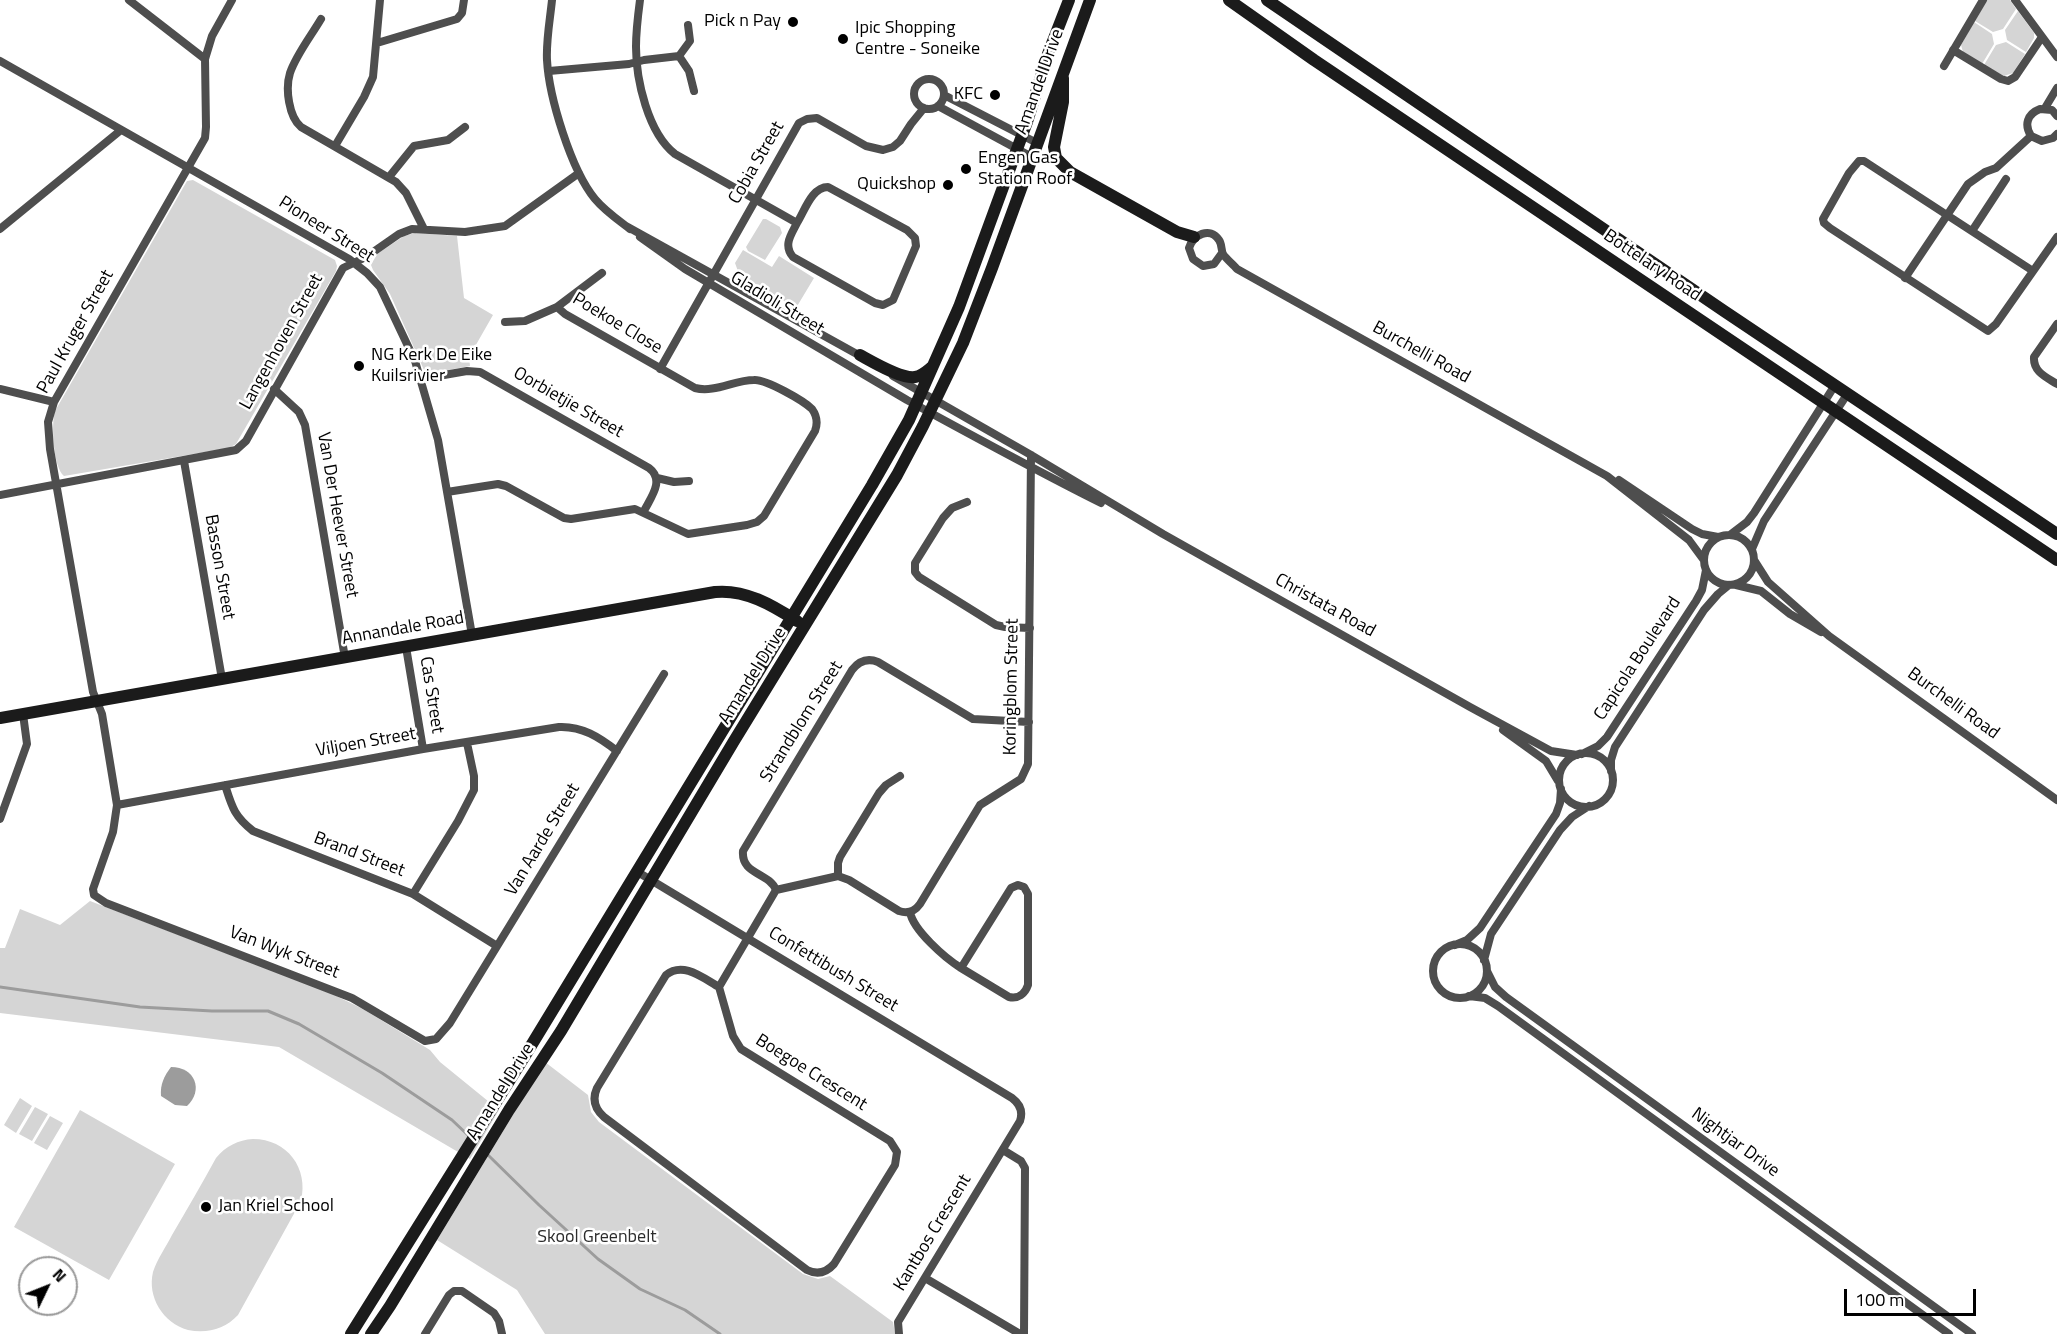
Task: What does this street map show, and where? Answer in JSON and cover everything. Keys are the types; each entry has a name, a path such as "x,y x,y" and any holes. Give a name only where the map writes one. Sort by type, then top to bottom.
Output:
{"street":[{"path":"129,0 205,59"},
{"name":"Paul Kruger Street","path":"117,805 102,714 93,692 57,484 48,417 54,402 202,143 206,131 205,59 212,36 232,0"},
{"path":"335,146 373,77 380,0"},
{"path":"377,43 457,19 462,13 464,0"},
{"name":"Gladioli Street","path":"552,0 547,59 558,111 571,156 579,173 601,206 656,249 709,283 919,399"},
{"path":"640,0 636,43 637,62 651,119 662,141 675,154 797,223"},
{"name":"Amandel Drive","path":"351,1334 460,1160 872,484 919,399 966,289 1022,136 1068,0"},
{"name":"Amandel Drive","path":"371,1334 561,1031 897,475 963,343 1090,0"},
{"name":"Bottelary Road","path":"1229,0 1314,60 2057,560"},
{"name":"Bottelary Road","path":"1267,0 2057,534"},
{"path":"1944,66 1983,0"},
{"path":"2015,0 2057,57"},
{"path":"321,19 290,73 292,116 298,125 389,177 404,190 424,229"},
{"path":"549,71 679,56 690,41 688,25"},
{"path":"1953,50 2008,81 2015,77 2042,37"},
{"path":"679,56 689,71 694,91"},
{"path":"0,72 4,63"},
{"name":"Pioneer Street","path":"4,63 354,262 374,279 387,298 413,355 438,440 472,635"},
{"path":"1063,74 1063,102 1054,147 1059,163 1070,172 1177,232 1194,237 1189,248 1192,259 1203,266 1214,264 1237,269"},
{"path":"938,106 944,90 934,79 920,81 913,94 916,103 924,108 938,106 1032,157"},
{"path":"2051,111 2057,88"},
{"path":"944,95 1037,143"},
{"path":"2051,111 2057,101"},
{"name":"Cobia Street","path":"911,124 916,103"},
{"name":"Cobia Street","path":"660,369 754,199 801,121 817,118 866,146 883,150 897,144 924,108"},
{"path":"2051,111 2035,111 2030,115 2027,125 2031,136 2042,141 2047,141 2057,134"},
{"path":"389,177 414,147 448,140 465,126"},
{"path":"0,229 121,130"},
{"path":"1905,278 1968,184 1976,177 1996,168 2031,136"},
{"path":"2033,271 1870,164 1859,161 1825,214 1824,223 1988,331 1996,324 2057,237"},
{"name":"Langenhoven Street","path":"0,495 232,452 246,441 343,268 366,257 399,234 412,230 465,232 505,226 579,173"},
{"path":"1972,231 2006,179"},
{"path":"828,187 911,233 916,246 893,300 883,305 875,303 793,257 788,251 787,244 797,223 816,191 828,187"},
{"name":"Gladioli Street","path":"626,226 860,356 919,399"},
{"name":"Burchelli Road","path":"1194,237 1205,233 1216,237 1220,241 1222,253 1237,269 1607,476 1689,540 1703,559"},
{"path":"1214,264 1222,253"},
{"name":"Poekoe Close","path":"505,322 525,321 557,307 602,273"},
{"name":"Poekoe Close","path":"557,307 564,314 690,386 700,389 751,380 763,381 808,406 815,413 816,427 767,512 757,522 692,534 681,531 644,511"},
{"path":"2057,324 2034,357 2039,372 2057,384"},
{"path":"860,356 913,377 924,374 935,365"},
{"name":"Oorbietjie Street","path":"421,379 471,370 480,372 649,468 657,477 674,482 689,481"},
{"path":"1730,535 1754,513 1835,384"},
{"path":"0,388 54,402"},
{"name":"Van Der Heever Street","path":"274,389 299,412 305,425 345,657"},
{"path":"1752,549 1740,537 1730,535 1718,537 1706,548 1703,559 1706,570 1713,579 1732,585 1749,576 1754,560 1752,549 1764,521 1848,393"},
{"path":"919,399 1031,455"},
{"path":"933,406 996,450 1031,468"},
{"name":"Koringblom Street","path":"910,912 920,904 980,806 1016,783 1024,775 1028,764 1031,455"},
{"name":"Christata Road","path":"1031,455 1163,534 1470,707 1551,751 1579,754"},
{"name":"Basson Street","path":"184,461 222,679"},
{"name":"Christata Road","path":"1031,468 1163,534"},
{"name":"Burchelli Road","path":"1607,476 1622,481 1692,529 1702,534 1718,537"},
{"path":"447,492 495,484 502,485 557,516 567,519 631,509 644,511 656,488 657,477"},
{"path":"967,502 952,508 943,518 916,561 915,572 919,577 996,624 1005,627 1030,628"},
{"name":"Burchelli Road","path":"1754,560 1768,582 1829,636"},
{"name":"Capicola Boulevard","path":"1579,754 1598,746 1607,737 1696,601 1706,570"},
{"name":"Burchelli Road","path":"1732,585 1761,591 1790,614 1829,636 2056,797"},
{"name":"Capicola Boulevard","path":"1611,771 1611,759 1615,747 1704,610 1718,594 1732,585"},
{"name":"Annandale Road","path":"0,718 723,591 749,596 805,626"},
{"name":"Cas Street","path":"406,647 423,749"},
{"name":"Strandblom Street","path":"776,890 774,885 747,866 743,860 743,851 852,670 859,663 867,660 878,662 973,719 1029,722"},
{"name":"Van Aarde Street","path":"450,1023 664,674"},
{"name":"Christata Road","path":"1470,707 1546,761 1560,786"},
{"path":"0,819 27,744 23,714"},
{"name":"Viljoen Street","path":"117,805 423,749 559,727 570,726 591,733 617,751"},
{"path":"413,894 458,821 474,790 474,776 467,742"},
{"path":"1455,945 1470,946 1477,951 1484,960 1487,971 1481,988 1469,996 1456,998 1439,988 1435,982 1433,968 1438,956 1448,947 1467,940 1480,928 1556,814 1560,803 1563,766 1579,754 1599,757 1611,771 1612,783 1609,794 1600,802 1572,817 1560,830 1491,934 1484,960"},
{"path":"838,876 840,857 879,793 886,785 900,776"},
{"name":"Brand Street","path":"225,785 232,809 237,817 253,831 413,894 497,946"},
{"path":"1560,786 1572,803 1589,806"},
{"name":"Van Wyk Street","path":"117,805 112,832 93,889 94,895 100,900 352,998 425,1041 440,1037 450,1023"},
{"name":"Confettibush Street","path":"636,871 1012,1098"},
{"path":"718,987 776,890 838,876 849,880 898,911 910,912 915,924 946,958 961,968 1009,997 1013,998 1023,994 1028,981 1028,894 1024,887 1018,885 1011,888 961,968"},
{"name":"Boegoe Crescent","path":"685,969 718,987 733,1036 741,1049 890,1141 897,1152 895,1164 834,1264 823,1272 810,1272 598,1111 594,1098 597,1088 664,979 673,970 685,969"},
{"name":"Nightjar Drive","path":"1487,971 1495,987 1506,997 1972,1334"},
{"name":"Nightjar Drive","path":"1469,996 1485,998 1498,1006 1949,1334"},
{"name":"Kantbos Crescent","path":"899,1334 898,1322 1021,1117 1019,1106 1012,1098"},
{"path":"925,1278 1022,1334 1025,1168 1021,1161 1003,1150"},
{"path":"425,1334 449,1295 454,1291 462,1291 494,1313 499,1321 502,1334"}],"green space":[{"path":"1987,0 2010,0 2016,9 2003,29 1993,32 1975,21"},
{"path":"2018,11 2034,33 2034,38 2026,52 2007,40 2005,30"},
{"path":"1974,22 1992,34 1994,44 1982,64 1963,52 1961,45"},
{"path":"2006,42 2025,54 2013,73 2004,76 1984,65 1996,45"},
{"path":"193,180 335,260 336,271 236,444 229,448 64,476 57,464 54,445 55,411 187,181"},
{"path":"763,219 780,227 782,233 765,260 748,251 746,247"},
{"path":"415,233 457,236 464,298 493,315 469,357 470,366 432,373 424,370 390,294 373,270 371,265 377,254 404,236"},
{"path":"743,250 772,267 779,256 814,278 796,308 739,274 735,263"},
{"path":"90,901 330,993 363,1009 430,1050 440,1062 499,1110 470,1159 279,1047 0,1013 0,948 5,948 20,909 60,925"},
{"name":"Skool Greenbelt","path":"545,1062 588,1095 591,1112 599,1122 803,1274 818,1279 830,1276 893,1322 895,1334 545,1334 517,1290 437,1240"},
{"path":"20,1098 32,1106 16,1133 4,1125"},
{"path":"35,1107 48,1114 32,1141 19,1134"},
{"path":"80,1110 175,1164 109,1280 78,1263 78,1256 66,1256 14,1227"},
{"path":"50,1116 63,1123 47,1150 34,1143"},
{"path":"253,1139 276,1144 293,1158 302,1177 301,1201 238,1315 227,1324 215,1329 202,1331 179,1327 171,1322 159,1308 152,1291 153,1272 216,1158 233,1144"}],"shaded area":[{"path":"171,1067 186,1071 194,1080 195,1093 187,1106 175,1105 161,1096 163,1081"}],"waterway":[{"path":"0,987 140,1007 268,1011 299,1024 382,1073 452,1120 471,1138"},
{"path":"486,1153 598,1259 640,1289 685,1310 720,1334"}],"place":[{"name":"Pick n Pay","path":"793,22"},
{"name":"Ipic Shopping Centre - Soneike","path":"843,39"},
{"name":"KFC","path":"995,95"},
{"name":"Engen Gas Station Roof","path":"966,169"},
{"name":"Quickshop","path":"948,185"},
{"name":"NG Kerk De Eike Kuilsrivier","path":"359,366"},
{"name":"Jan Kriel School","path":"206,1207"}]}
